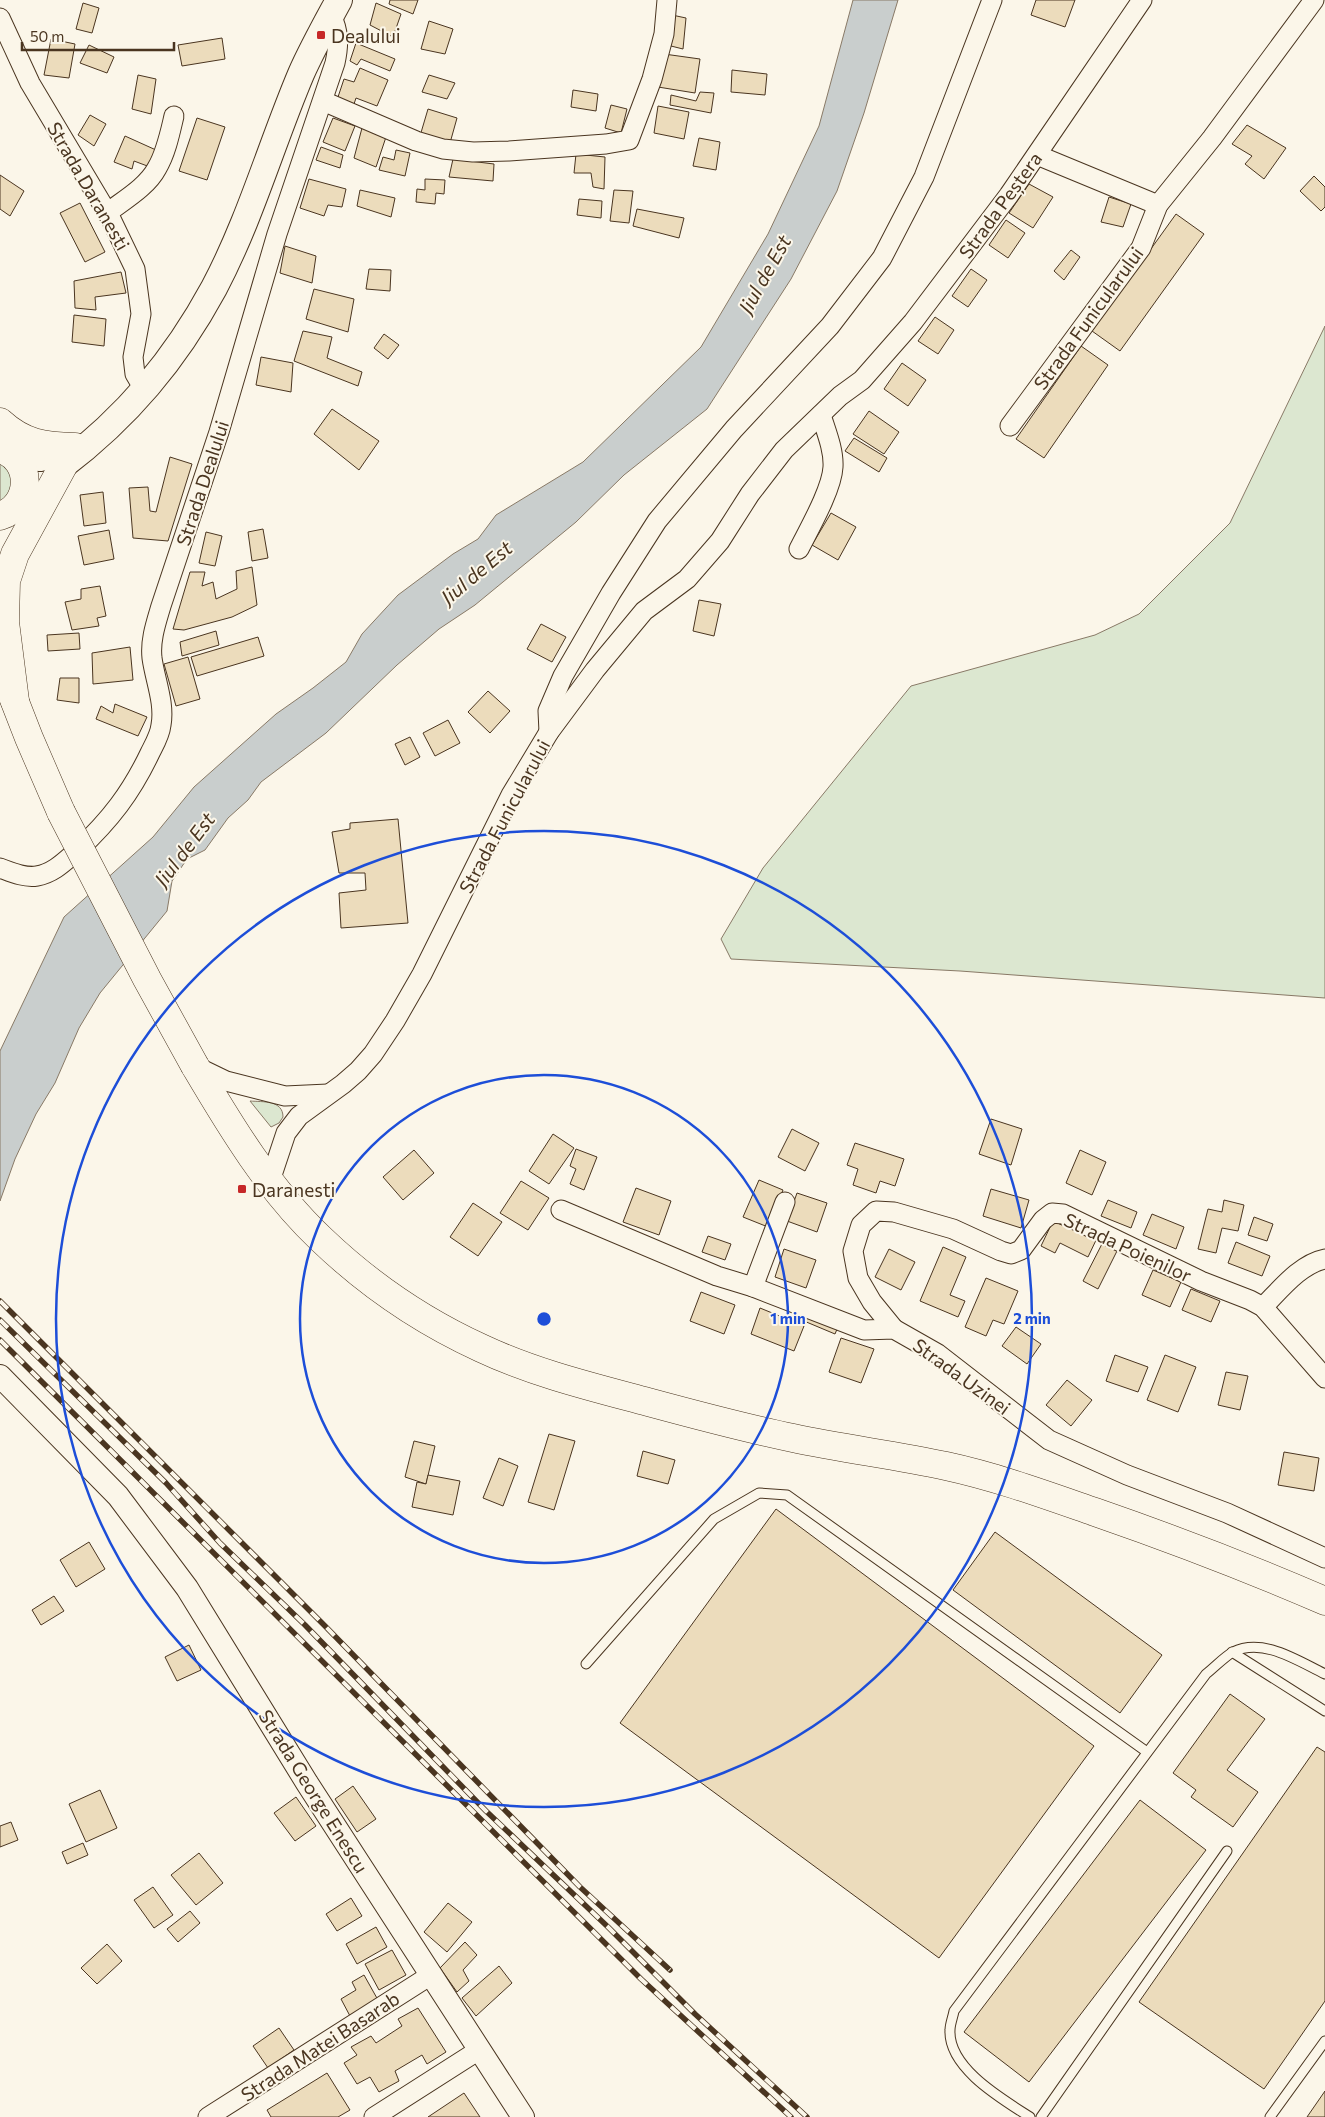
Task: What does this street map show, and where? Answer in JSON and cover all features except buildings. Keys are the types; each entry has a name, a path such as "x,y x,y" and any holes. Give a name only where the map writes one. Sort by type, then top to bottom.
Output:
{"main road":[{"name":"Strada Dealului","path":"13,507 122,416 146,391 188,332 214,287 248,212 302,74 335,8"},
{"path":"0,422 26,439 45,446 78,451 15,554 6,582 5,622 15,701"},
{"name":"Strada Dealului","path":"7,452 40,458 78,451"},
{"path":"0,557 13,507 26,480 20,463 7,452"},
{"path":"0,662 29,738 62,812 147,979 195,1066 238,1136 270,1181 319,1238 360,1274 436,1325 498,1355 551,1375 733,1425 795,1439 947,1466 1017,1485 1188,1545 1325,1601"}],"street":[{"path":"323,101 416,141 443,149 472,152 509,151 606,144 628,140 652,80 664,34 666,0"},
{"path":"549,732 548,711 563,676 611,593 657,521 734,429 830,326 882,258 924,178 992,0"},
{"name":"Strada Peștera","path":"840,396 862,380 913,322 1037,156 1142,0"},
{"name":"Strada Funicularului","path":"1010,426 1141,248 1158,204 1212,138 1314,0"},
{"name":"Strada Dealului","path":"0,868 16,874 36,876 52,871 62,864 101,829 122,804 137,780 156,742 161,728 163,712 154,675 152,639 234,383 276,234 323,101 338,49 335,8"},
{"name":"Strada Daranesti","path":"0,18 30,83 107,212 135,270 142,314 133,357 135,374 146,391"},
{"path":"107,212 143,185 157,169 168,141 174,116"},
{"path":"1037,156 1158,204"},
{"name":"Strada Funicularului","path":"270,1181 286,1134 300,1116 343,1084 363,1065 373,1054 395,1021 422,974 511,795 549,732 595,670 644,611 687,579 720,541 750,494 778,457 840,396"},
{"path":"799,549 834,468 821,415"},
{"path":"195,1066 226,1081 285,1096 328,1094"},
{"path":"753,1287 785,1202"},
{"name":"Strada Uzinei","path":"561,1210 717,1276 753,1287 864,1330 894,1329 938,1354 1049,1440 1127,1475 1227,1513 1325,1558"},
{"name":"Strada Poienilor","path":"894,1329 872,1302 858,1278 853,1252 861,1225 876,1211 894,1212 953,1229 1011,1254 1021,1250 1043,1220 1052,1213 1063,1214 1184,1273 1263,1307 1325,1378"},
{"path":"1263,1307 1298,1274 1318,1260 1325,1259"},
{"name":"Strada George Enescu","path":"0,1376 96,1472 140,1523 186,1588 307,1783 522,2117"},
{"name":"Strada Matei Basarab","path":"208,2117 431,1974"},
{"path":"374,2117 479,2050"}],"lane":[{"path":"586,1664 714,1519 759,1493 787,1495 1147,1752"},
{"path":"1030,2117 1000,2098 958,2058 952,2046 950,2029 954,2011 1206,1674 1232,1652 1245,1647 1265,1647 1325,1674"},
{"path":"1232,1652 1325,1710"},
{"path":"1041,2117 1227,1851"},
{"path":"1270,2117 1325,2041"}],"green space":[{"path":"1325,326 1325,998 960,971 731,959 721,939 763,868 911,686 1095,635 1139,614 1230,523"},
{"path":"0,450 22,467 0,516"},
{"path":"250,1101 276,1105 280,1107 283,1117 279,1123 271,1127"}],"water":[{"name":"Jiul de Est","path":"853,0 898,0 864,113 837,191 791,279 707,409 624,475 576,522 475,605 439,629 397,665 326,733 261,782 248,800 228,818 205,850 187,859 172,881 167,911 100,993 79,1028 55,1083 36,1114 15,1159 0,1201 0,1051 64,917 153,837 194,787 276,714 346,662 362,634 398,595 453,554 478,539 496,515 583,462 701,347 768,234 819,126"}],"railway":[{"path":"0,1301 325,1626 580,1887 670,1970"},
{"path":"0,1320 166,1483 220,1543 305,1625 486,1811 608,1927 695,2014 807,2117"},
{"path":"0,1340 641,1979 791,2117"}],"place":[{"name":"Dealului","path":"321,35"},
{"name":"Daranesti","path":"242,1189"}]}
